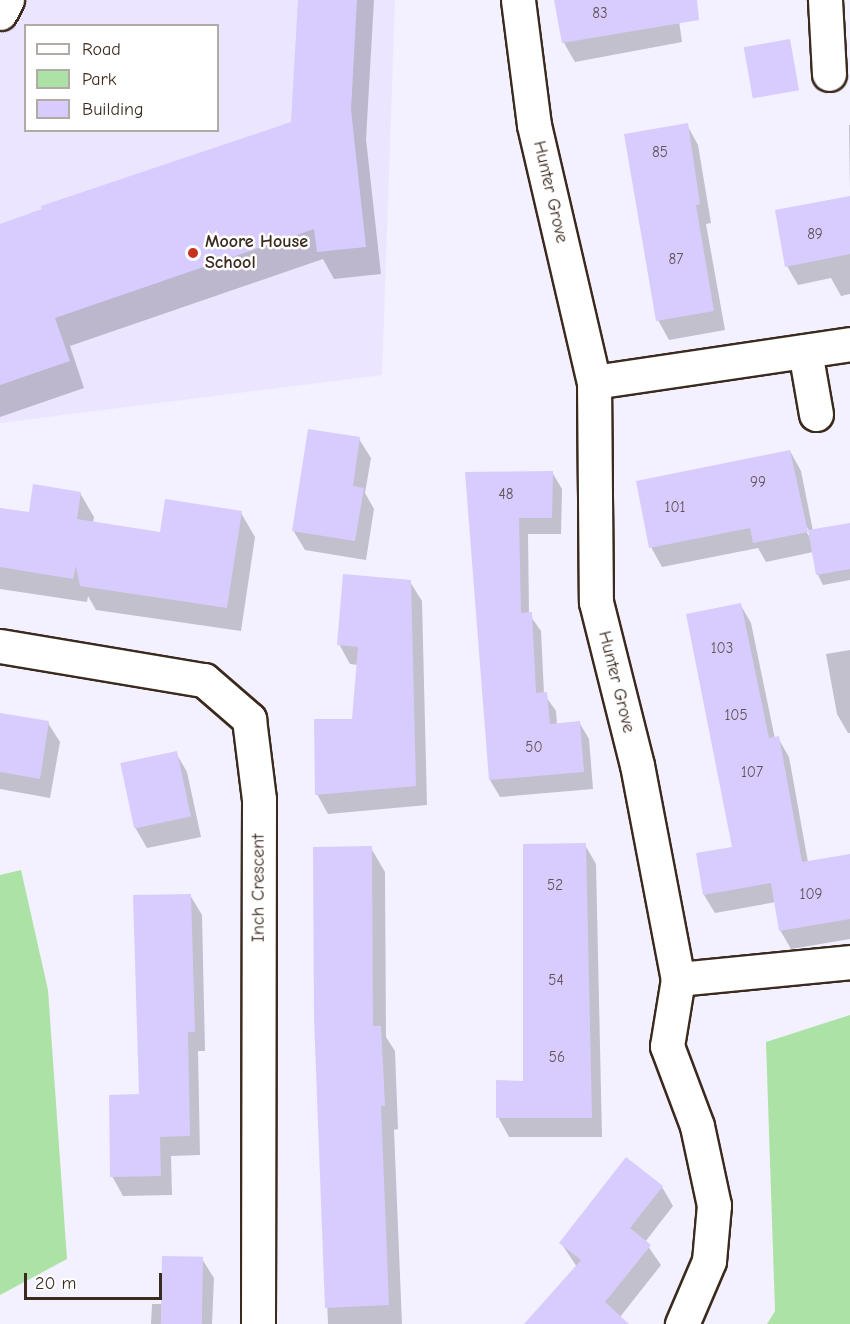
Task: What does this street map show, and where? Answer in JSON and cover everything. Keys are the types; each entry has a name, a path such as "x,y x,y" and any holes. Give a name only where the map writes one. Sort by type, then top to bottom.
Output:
{"street":[{"path":"0,13 7,0"},
{"name":"Hunter Grove","path":"518,0 534,125 594,382 596,602 637,765 678,979 667,1046 697,1126 714,1205 709,1261 682,1324"},
{"path":"825,0 829,74"},
{"path":"594,382 850,344"},
{"path":"805,351 816,414"},
{"name":"Inch Crescent","path":"0,646 204,680 249,719 259,800 258,1324"},
{"path":"678,979 850,962"}],"shaded area":[{"name":"Moore House School","path":"0,0 395,0 382,375 0,423"}],"green space":[{"path":"21,870 48,990 67,1259 0,1295 0,875"},
{"path":"850,1015 850,1324 767,1324 775,1311 766,1042"}],"building":[{"path":"298,0 357,0 351,110 366,247 317,252 314,229 55,318 70,361 0,385 0,224 42,209 41,206 291,122"},
{"path":"554,0 697,0 699,20 562,43"},
{"path":"790,39 799,90 753,98 744,47"},
{"path":"688,123 700,204 696,205 714,311 656,321 624,134"},
{"path":"850,196 850,254 785,267 775,210"},
{"path":"308,429 360,437 353,486 364,488 355,541 292,531"},
{"path":"790,450 808,532 753,543 750,528 649,548 636,481"},
{"path":"553,471 552,518 519,518 521,613 532,612 536,693 547,692 550,724 580,721 584,772 489,780 465,472"},
{"path":"33,484 81,492 77,519 160,532 165,499 242,511 227,608 80,586 76,566 73,579 0,567 0,508 29,512"},
{"path":"850,523 850,569 816,575 808,530"},
{"path":"343,574 411,580 416,786 315,795 314,719 352,719 358,647 337,645"},
{"path":"741,603 769,738 779,736 802,862 850,854 850,919 779,931 771,883 703,895 696,853 732,847 686,614"},
{"path":"0,713 49,721 40,779 0,772"},
{"path":"177,751 191,817 134,829 120,763"},
{"path":"586,843 592,1118 496,1118 496,1080 523,1081 523,844"},
{"path":"372,846 373,1026 381,1026 385,1106 381,1106 389,1305 325,1308 314,1018 313,847"},
{"path":"191,894 195,1032 188,1032 190,1136 160,1137 161,1176 110,1177 109,1095 139,1094 133,895"},
{"path":"626,1157 663,1186 630,1228 651,1245 605,1302 629,1324 524,1324 581,1260 559,1243"},
{"path":"162,1256 203,1257 202,1324 161,1324"}],"place":[{"name":"Moore House School","path":"193,253"}]}
